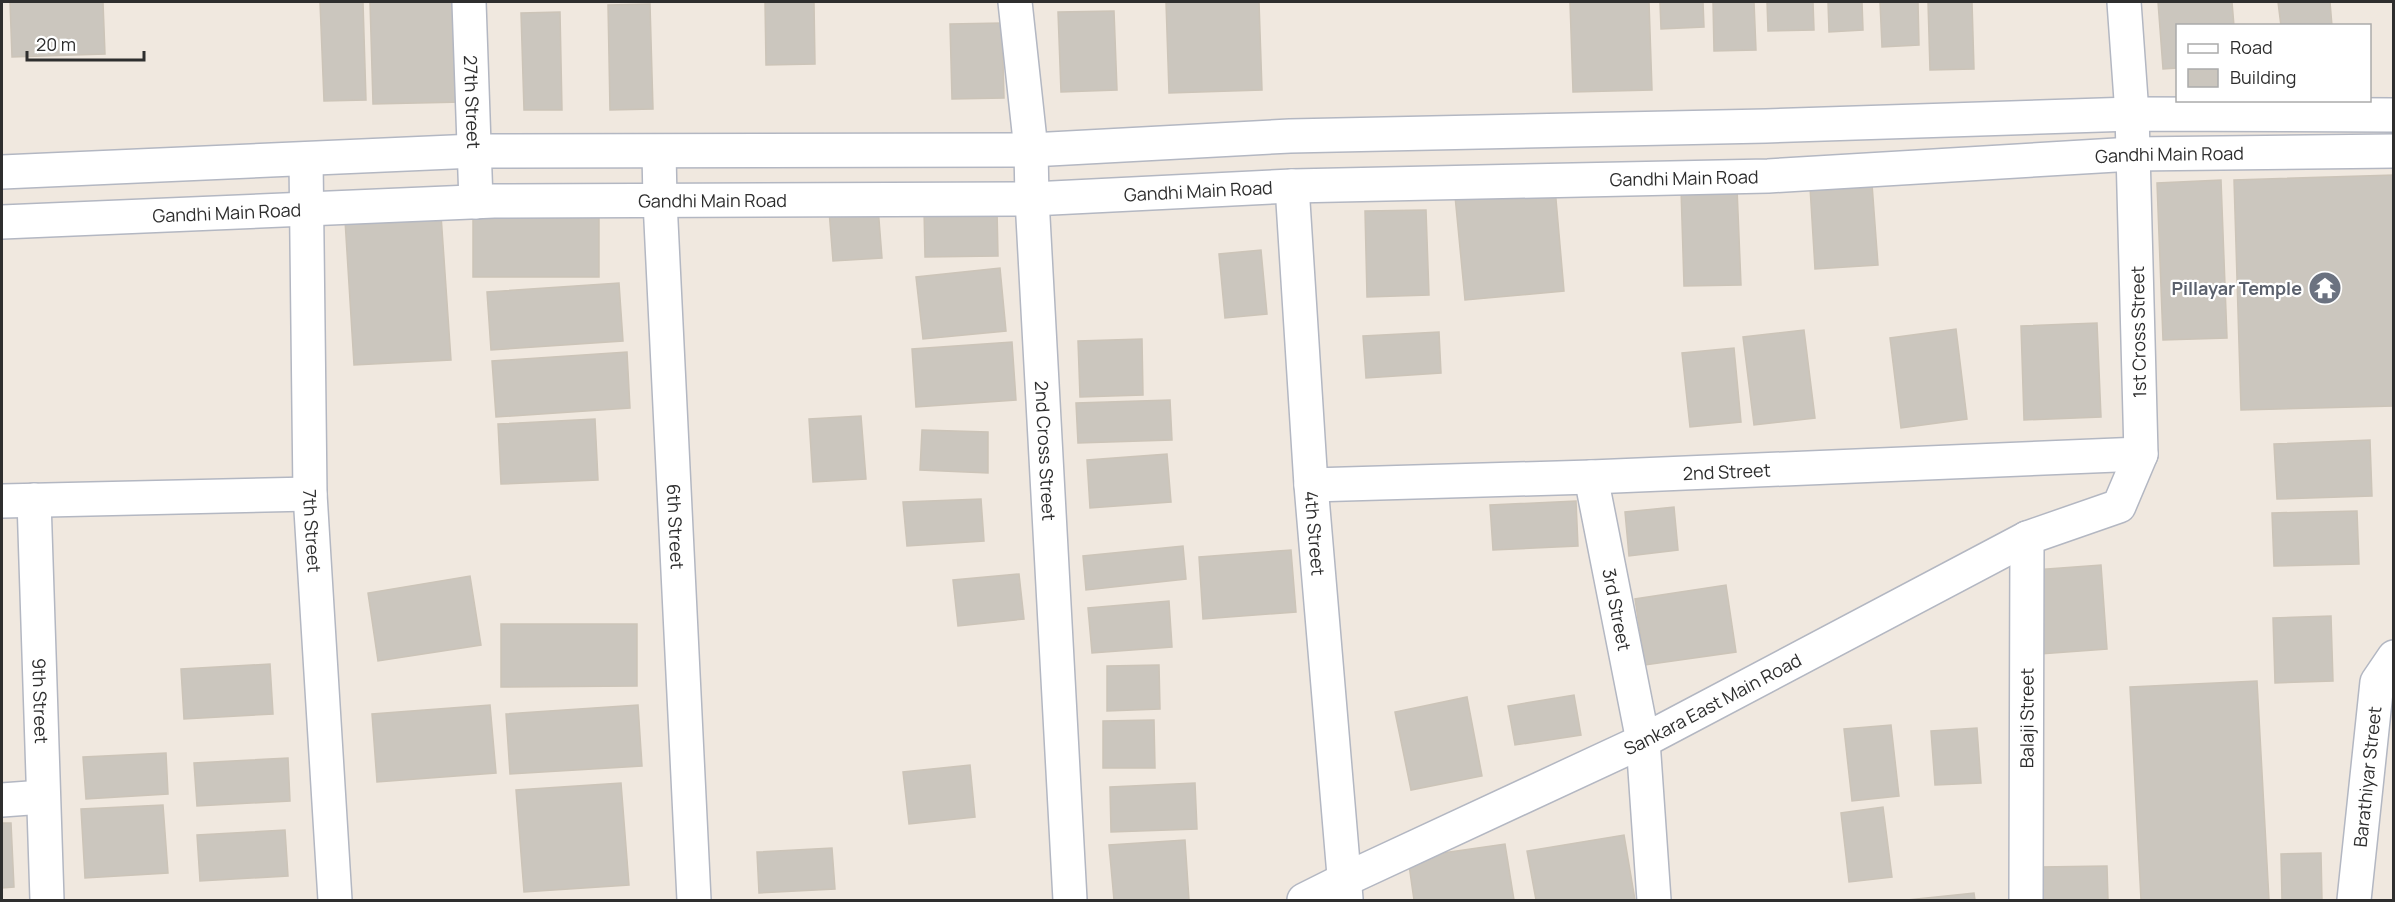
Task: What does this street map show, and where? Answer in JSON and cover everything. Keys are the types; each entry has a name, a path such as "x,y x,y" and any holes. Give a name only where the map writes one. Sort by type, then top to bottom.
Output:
{"street":[{"name":"27th Street","path":"469,2 476,202"},
{"name":"2nd Cross Street","path":"1015,2 1031,150 1070,900"},
{"path":"2124,2 2132,114"},
{"path":"2,172 475,151 1031,150 1290,136 1766,126 2132,114 2394,115"},
{"name":"1st Cross Street","path":"2119,506 2141,454 2132,114"},
{"name":"Gandhi Main Road","path":"2,222 476,202 1032,199 1292,186 1768,176 2133,154 2394,150"},
{"name":"6th Street","path":"659,152 694,900"},
{"name":"7th Street","path":"306,159 310,494 335,900"},
{"name":"4th Street","path":"1292,186 1311,485 1345,890"},
{"name":"2nd Street","path":"1311,485 1591,477 2141,454"},
{"name":"3rd Street","path":"1591,477 1643,741 1654,900"},
{"path":"2,501 310,494"},
{"name":"9th Street","path":"34,500 47,900"},
{"name":"Sankara East Main Road","path":"1304,900 1345,890 1643,741 2027,538 2119,506"},
{"name":"Balaji Street","path":"2026,900 2027,538"},
{"name":"Barathiyar Street","path":"2354,900 2377,682 2394,657"},
{"path":"2,800 43,797"}],"building":[{"path":"10,2 103,2 105,54 12,57"},
{"path":"320,2 363,2 366,100 324,101"},
{"path":"370,2 459,2 463,102 373,104"},
{"path":"765,2 814,2 815,64 766,65"},
{"path":"1166,2 1259,2 1262,90 1169,93"},
{"path":"1570,2 1649,2 1652,90 1573,92"},
{"path":"1660,2 1703,2 1704,27 1661,29"},
{"path":"1713,2 1754,2 1756,50 1714,51"},
{"path":"1767,2 1813,2 1814,30 1768,31"},
{"path":"1828,2 1862,2 1863,30 1829,32"},
{"path":"1880,2 1918,2 1919,45 1882,47"},
{"path":"1928,2 1972,2 1974,69 1930,70"},
{"path":"2158,2 2232,2 2234,24 2176,24 2176,68 2163,69"},
{"path":"2278,2 2330,2 2332,24 2281,24"},
{"path":"650,4 653,109 610,110 608,5"},
{"path":"1114,11 1117,90 1061,92 1058,12"},
{"path":"560,12 562,110 524,110 521,13"},
{"path":"1002,23 1004,98 952,99 950,24"},
{"path":"2394,175 2394,406 2241,410 2234,180"},
{"path":"2221,180 2227,338 2163,340 2157,183"},
{"path":"1872,184 1878,265 1815,269 1810,187"},
{"path":"1555,188 1564,291 1465,300 1455,196"},
{"path":"1737,188 1741,285 1684,286 1681,189"},
{"path":"878,207 882,258 833,261 829,210"},
{"path":"924,209 997,209 998,256 925,257"},
{"path":"1426,210 1429,295 1367,297 1365,211"},
{"path":"473,212 599,213 599,277 473,277"},
{"path":"441,215 451,360 354,365 345,220"},
{"path":"1261,250 1267,314 1225,318 1219,254"},
{"path":"1000,268 1006,331 923,339 916,277"},
{"path":"619,283 623,341 491,350 487,292"},
{"path":"2097,323 2101,417 2024,420 2021,326"},
{"path":"1956,329 1967,419 1901,428 1890,338"},
{"path":"1804,330 1815,418 1754,425 1743,337"},
{"path":"1439,332 1441,373 1366,378 1363,336"},
{"path":"1142,339 1143,395 1080,397 1078,341"},
{"path":"1012,342 1016,400 916,407 912,349"},
{"path":"1734,348 1741,422 1690,427 1682,353"},
{"path":"627,352 630,408 496,417 492,361"},
{"path":"1170,400 1172,440 1078,443 1076,403"},
{"path":"861,416 866,479 813,482 809,419"},
{"path":"595,419 598,480 501,484 498,424"},
{"path":"922,430 988,432 988,473 920,470"},
{"path":"2370,440 2372,496 2277,499 2274,444"},
{"path":"1167,454 1171,502 1090,508 1087,460"},
{"path":"981,499 984,541 907,546 903,502"},
{"path":"1576,501 1578,546 1493,550 1490,505"},
{"path":"1674,507 1678,550 1629,556 1625,512"},
{"path":"2357,511 2359,564 2274,566 2272,513"},
{"path":"1183,546 1186,579 1086,590 1083,556"},
{"path":"1291,550 1296,612 1203,619 1199,557"},
{"path":"2101,565 2107,649 2040,654 2034,570"},
{"path":"1019,574 1024,619 958,626 953,580"},
{"path":"470,576 481,645 378,661 368,593"},
{"path":"1726,585 1736,652 1645,665 1635,599"},
{"path":"1169,601 1172,647 1092,653 1088,608"},
{"path":"2331,616 2333,681 2275,683 2273,618"},
{"path":"501,624 637,624 637,686 501,687"},
{"path":"270,664 273,714 184,719 181,669"},
{"path":"1159,665 1160,709 1107,711 1107,666"},
{"path":"2257,681 2269,900 2141,900 2130,687"},
{"path":"1574,695 1581,735 1515,745 1508,706"},
{"path":"1467,697 1482,776 1411,790 1395,712"},
{"path":"490,705 496,773 377,782 372,714"},
{"path":"638,705 642,766 510,774 506,714"},
{"path":"1154,720 1155,768 1103,768 1103,721"},
{"path":"1891,725 1899,796 1852,801 1844,729"},
{"path":"1977,728 1981,783 1935,785 1931,731"},
{"path":"166,753 168,794 86,799 83,757"},
{"path":"288,758 290,801 197,806 194,763"},
{"path":"970,765 975,817 909,824 903,772"},
{"path":"621,783 629,885 524,892 516,790"},
{"path":"1195,783 1197,829 1111,832 1110,787"},
{"path":"163,805 168,873 85,878 81,809"},
{"path":"1883,807 1892,877 1849,882 1841,813"},
{"path":"2,823 11,823 14,887 2,888"},
{"path":"285,830 288,876 200,881 197,835"},
{"path":"1624,835 1635,900 1536,900 1527,851"},
{"path":"1185,840 1189,900 1114,900 1109,845"},
{"path":"1505,844 1514,900 1414,900 1408,858"},
{"path":"832,848 835,889 759,893 757,852"},
{"path":"2321,853 2322,900 2282,900 2281,854"},
{"path":"2107,866 2108,900 2041,900 2040,867"},
{"path":"1974,893 1975,900 1907,900"}],"place":[{"name":"Pillayar Temple","path":"2325,288"}]}
